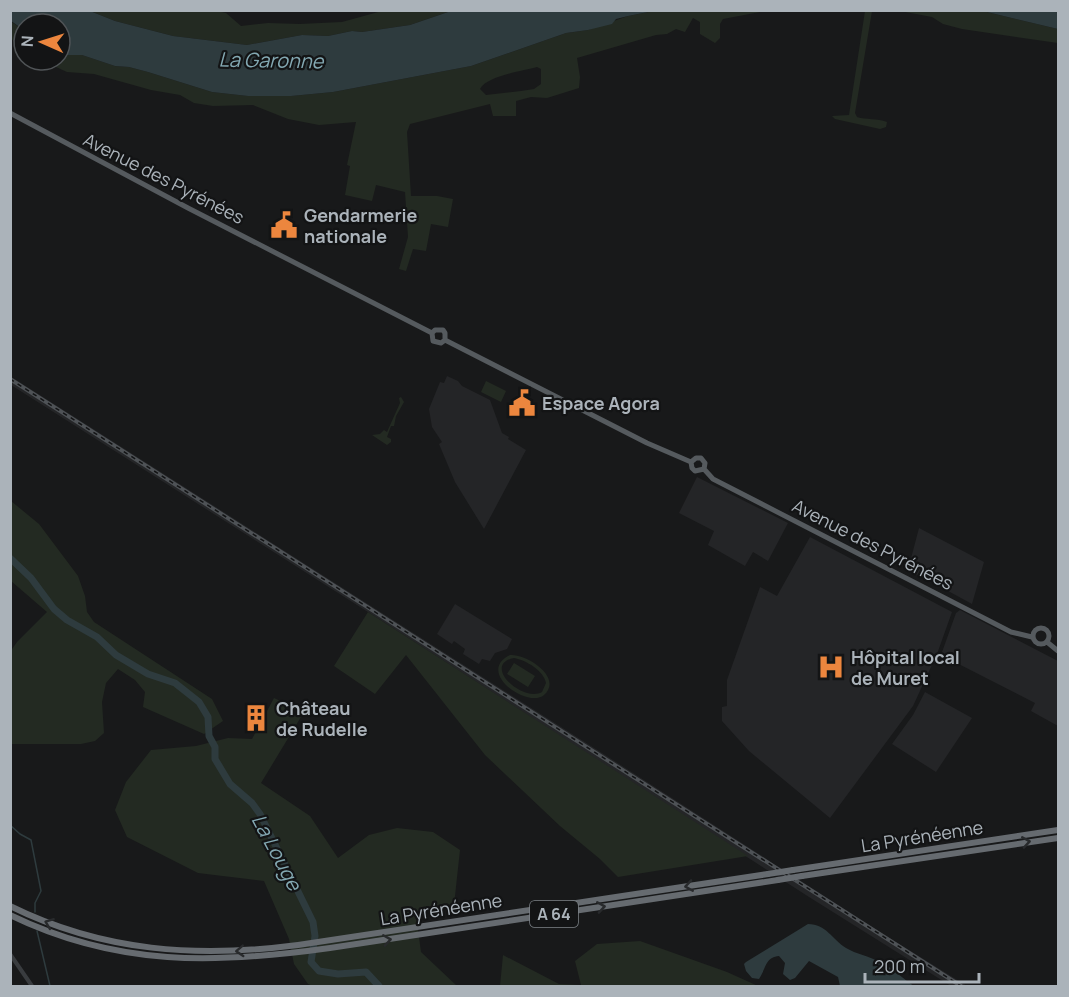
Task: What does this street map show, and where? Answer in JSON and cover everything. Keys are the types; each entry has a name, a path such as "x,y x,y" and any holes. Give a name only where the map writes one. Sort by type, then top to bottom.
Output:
{"highway":[{"name":"La Pyrénéenne","path":"10,906 70,930 141,947 213,952 329,941 1059,830"},
{"name":"La Pyrénéenne","path":"10,915 76,940 117,950 150,956 221,960 296,953 1059,838"}],"main road":[{"name":"Avenue des Pyrénées","path":"10,113 432,333"},
{"path":"435,330 442,330 446,336 445,340 436,343 433,341 432,333 435,330"},
{"path":"445,340 647,443 692,462"},
{"path":"696,458 701,458 705,463 704,469 695,471 692,468 692,462 696,458"},
{"name":"Avenue des Pyrénées","path":"704,469 713,478 1005,629 1032,637"},
{"path":"1047,642 1049,635 1043,628 1035,631 1032,637 1038,644 1047,642 1059,651"}],"street":[{"path":"10,954 32,987"}],"shaded area":[{"path":"90,11 217,11 226,13 241,26 268,23 342,22 382,11 451,11 410,25 328,36 302,35 247,45 173,36 115,21"},
{"path":"653,11 765,11 723,19 720,24 720,38 715,43 700,34 700,22 693,18 685,32 676,29 667,34 656,35 577,58 579,88 547,98 531,97 516,101 516,116 493,116 490,104 410,124 407,132 411,196 437,196 453,199 448,227 431,224 426,251 413,249 406,271 399,269 408,237 405,192 376,185 372,201 345,195 350,166 347,165 356,122 319,125 288,119 253,105 213,106 194,103 180,95 151,90 94,74 67,72 72,72 72,55 82,55 212,92 248,96 291,96 333,92 471,66 566,33 588,30 628,16","holes":["537,67 541,69 541,84 534,89 486,95 480,89 490,81"]},
{"path":"865,11 872,11 855,113 857,117 887,122 886,127 880,129 835,119 832,116 849,115"},
{"path":"900,11 983,11 1058,29 1058,43 962,29 943,24 932,17"},
{"path":"10,21 12,22 11,38"},
{"path":"10,376 602,753 788,875 967,986 951,986 809,897 11,385"},
{"path":"447,376 490,400 502,433 526,450 484,529 455,482 439,444 442,442 432,427 429,409 440,382 444,383"},
{"path":"486,381 506,391 501,402 481,392"},
{"path":"401,397 404,402 396,416 394,426 391,426 387,437 391,439 391,442 387,445 372,435 380,434 384,430 387,432"},
{"path":"697,477 788,523 768,561 753,552 745,566 708,545 714,531 679,513"},
{"path":"11,501 39,524 78,576 85,596 87,612 94,622 212,699 223,721 204,734 143,707 145,692 135,680 118,669 106,683 102,702 104,733 95,741 81,744 10,744 10,652 47,612 11,581"},
{"path":"919,528 984,562 972,604 937,582 909,572"},
{"name":"Hôpital local de Muret","path":"810,537 952,612 937,654 913,706 830,818 749,751 722,721 722,707 727,706 727,680 760,587 777,596"},
{"path":"455,604 512,639 507,649 495,653 490,661 482,659 479,664 463,654 465,649 454,641 452,644 437,634"},
{"path":"960,610 1058,661 1058,726 1031,711 1035,703 941,655 956,613"},
{"path":"368,612 748,856 618,877 485,755 406,655 375,694 334,666"},
{"path":"510,655 517,655 533,662 546,674 549,688 544,695 537,698 517,693 501,679 498,670 501,662","holes":["514,658 542,674 546,683 542,692 534,694 525,692 508,682 503,675 502,668 505,662"]},
{"path":"514,663 535,676 528,687 507,674"},
{"path":"925,692 972,718 936,772 892,744 913,715"},
{"path":"274,698 304,712 261,783 310,816 338,858 369,835 397,828 433,832 460,850 454,905 416,915 421,952 457,986 313,986 308,984 294,964 289,939 264,881 198,873 127,837 115,810 126,782 151,750 196,746 228,738 252,739"},
{"path":"640,941 727,972 758,986 500,986 503,955 559,984 581,985 575,961 597,944"}],"water":[{"name":"La Garonne","path":"10,11 90,11 115,21 173,36 247,45 302,35 328,36 410,25 451,11 653,11 616,19 612,24 566,33 471,66 333,92 291,96 248,96 212,92 148,72 115,66 82,55 72,55 72,12 12,12 11,21"},
{"path":"983,11 1058,11 1058,29"},
{"path":"808,924 820,926 850,950 884,964 914,986 840,986 838,977 809,961 795,978 790,980 783,974 785,963 779,956 768,961 759,979 752,978 746,971 744,964 746,962"}],"waterway":[{"name":"La Louge","path":"10,558 31,578 54,609 67,620 97,637 116,655 148,674 175,683 199,702 208,717 209,736 215,747 215,759 230,784 252,803 260,814 313,922 315,936 311,962 319,971 338,974 366,972 379,986"},
{"path":"10,825 31,840 41,891 35,903 35,912"},
{"path":"37,931 50,986"}],"railway":[{"path":"10,379 961,986"}],"place":[{"name":"Gendarmerie nationale","path":"284,225"},
{"name":"Espace Agora","path":"522,403"},
{"name":"Hôpital local de Muret","path":"831,667"},
{"name":"Château de Rudelle","path":"256,718"}]}
